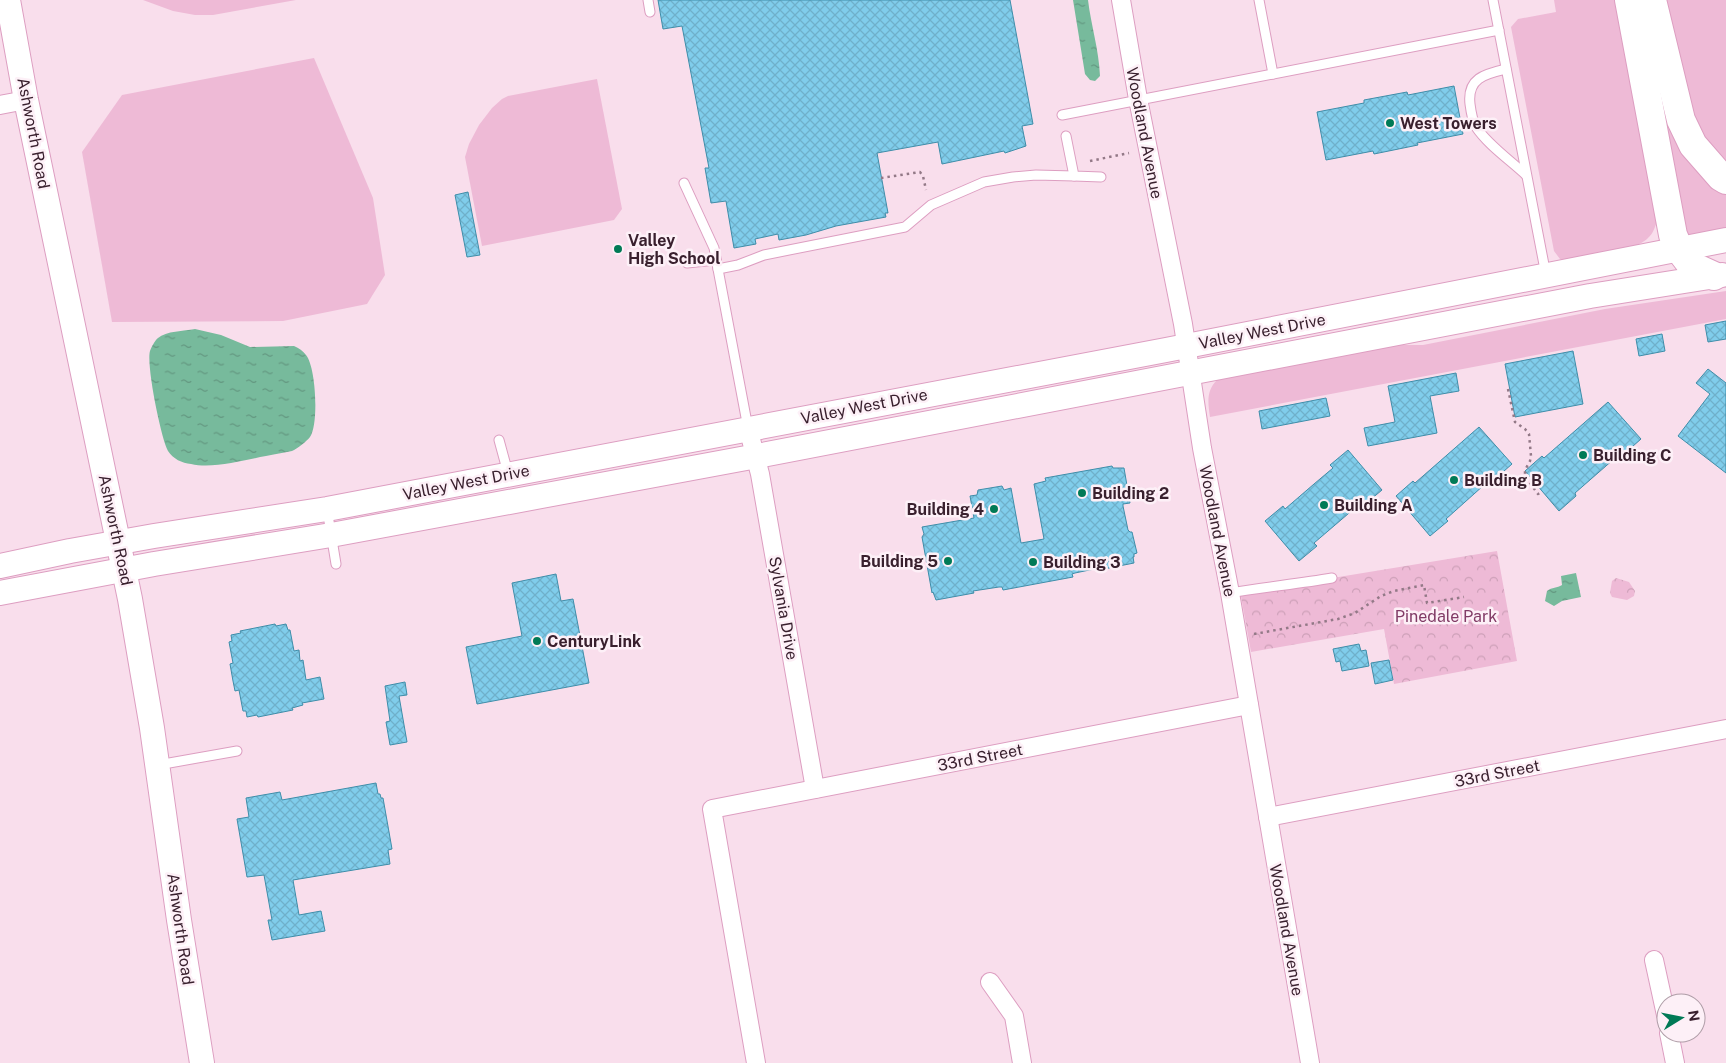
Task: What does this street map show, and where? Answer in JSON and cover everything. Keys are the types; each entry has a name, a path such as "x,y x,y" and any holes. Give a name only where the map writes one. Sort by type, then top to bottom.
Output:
{"highway":[{"path":"1629,0 1673,235 1679,249 1692,266 1720,275"},
{"path":"1652,0 1681,120 1693,145 1721,177 1726,180"}],"main road":[{"name":"Ashworth Road","path":"8,0 26,100 124,570 152,728 156,765 202,1063"},
{"name":"Valley West Drive","path":"0,566 118,542 326,508 1186,346 1726,240"},
{"name":"Valley West Drive","path":"0,593 331,535 756,456 1590,296 1720,275"}],"street":[{"name":"Woodland Avenue","path":"1122,0 1138,99 1186,346 1202,448 1230,593 1310,1063"},
{"path":"0,105 26,100"},
{"name":"Sylvania Drive","path":"748,428 756,456 815,789"},
{"name":"33rd Street","path":"756,1063 712,809 1249,705"},
{"name":"33rd Street","path":"1268,817 1726,728"},
{"path":"1654,960 1661,993"},
{"path":"990,982 1014,1016 1022,1063"},
{"path":"1672,1043 1675,1063"}],"lane":[{"path":"648,0 650,12"},
{"path":"1259,0 1273,74"},
{"path":"1493,0 1546,276"},
{"path":"1062,115 1499,30"},
{"path":"1506,69 1482,76 1474,82 1469,100 1471,113 1474,125 1481,134 1527,175"},
{"path":"1066,136 1074,176"},
{"path":"687,263 738,265 764,255 905,227 931,205 984,182 1013,176 1036,175 1102,177"},
{"path":"684,183 706,227 714,248 748,428"},
{"path":"499,440 508,474"},
{"path":"326,508 336,564"},
{"path":"1230,593 1264,587 1302,584 1332,578"},
{"path":"156,765 237,751"}],"path":[{"path":"1090,161 1130,153"},
{"path":"881,178 920,172 923,176 926,190"},
{"path":"1508,389 1513,418 1529,434 1532,456 1525,470 1525,476 1538,494 1540,493"},
{"path":"1254,634 1338,619 1355,613 1381,596 1394,591 1416,587 1424,586 1427,603 1464,597"}],"green space":[{"path":"143,0 296,0 213,15 195,15 173,11"},
{"path":"1554,0 1620,0 1657,221 1650,236 1641,243 1610,253 1568,261 1560,259 1554,251 1511,27 1518,19 1556,12"},
{"path":"1665,0 1726,0 1726,163 1714,152 1694,124"},
{"path":"314,58 373,198 385,275 367,304 283,321 112,322 82,152 122,95"},
{"path":"597,79 622,209 614,220 482,246 465,157 469,144 479,125 492,108 508,96"},
{"path":"1670,110 1726,189 1726,230 1688,237 1686,235 1662,111"},
{"path":"1726,291 1726,319 1210,417 1209,393 1217,380 1382,345 1423,345 1605,309"},
{"name":"Pinedale Park","path":"1497,551 1517,661 1394,684 1384,629 1251,652 1240,591 1302,583"},
{"path":"1616,578 1629,582 1635,591 1634,596 1627,600 1612,597 1610,593 1612,581"}],"water":[{"path":"1073,0 1088,0 1097,47 1100,76 1095,81 1090,80 1085,74"},
{"path":"195,329 221,335 250,347 294,346 304,352 312,371 315,396 315,420 309,439 292,451 219,465 188,463 172,456 165,444 158,417 150,371 150,351 156,340 161,336"},
{"path":"1576,573 1581,597 1562,601 1554,606 1545,601 1547,591 1562,585 1561,576"}],"building":[{"name":"Valley High School","path":"658,0 1010,0 1033,124 1022,126 1026,146 1005,153 1004,151 942,164 938,142 877,153 888,213 885,213 886,217 836,226 806,235 779,240 778,234 755,239 756,244 734,248 726,201 711,203 705,168 709,168 682,26 663,29"},
{"name":"West Towers","path":"1454,86 1463,134 1374,154 1373,151 1326,160 1317,112 1364,103 1364,100 1407,92 1408,95"},
{"path":"468,192 480,255 467,257 455,195"},
{"path":"1726,321 1726,339 1708,342 1705,325"},
{"path":"1662,334 1665,351 1639,356 1636,339"},
{"path":"1573,351 1583,404 1515,417 1505,364"},
{"path":"1708,369 1726,383 1726,473 1678,436 1710,394 1696,383"},
{"path":"1456,373 1459,391 1430,396 1437,433 1368,446 1364,428 1395,422 1388,386"},
{"path":"1326,398 1330,416 1262,429 1259,411"},
{"name":"Building C","path":"1608,402 1641,439 1624,454 1622,452 1575,493 1576,496 1559,511 1525,471 1542,456 1544,458"},
{"name":"Building B","path":"1479,427 1512,464 1495,479 1493,477 1430,536 1396,496 1413,481 1415,483"},
{"name":"Building A","path":"1348,450 1382,490 1364,505 1362,502 1314,543 1317,546 1299,561 1265,521 1283,506 1285,509 1333,468 1330,465"},
{"path":"1112,466 1113,468 1124,468 1130,503 1123,504 1123,506 1128,530 1132,532 1137,553 1133,557 1134,563 1075,573 1072,574 1073,577 1003,590 1002,587 999,587 973,591 974,593 936,600 932,593 922,527 974,518 970,496 977,495 978,490 1002,486 1004,490 1011,488 1021,543 1044,539 1034,484 1046,481 1045,478"},
{"name":"CenturyLink","path":"556,574 561,601 573,599 589,683 477,704 466,647 522,636 512,583"},
{"path":"275,624 276,626 286,624 288,630 290,630 294,651 299,650 300,661 303,660 306,680 320,677 324,699 302,703 303,705 292,708 293,710 258,717 257,715 247,717 246,711 243,711 239,690 235,691 233,681 230,664 233,663 229,642 232,641 231,635 241,633 240,631"},
{"path":"1359,644 1361,651 1366,650 1369,666 1342,671 1340,661 1336,662 1333,649"},
{"path":"1389,660 1393,680 1375,684 1371,663"},
{"path":"405,682 407,695 399,696 407,742 390,745 386,722 390,721 385,686"},
{"path":"376,783 378,794 383,798 392,849 388,850 390,864 293,880 299,915 321,911 325,931 272,940 268,920 272,920 264,875 247,877 237,819 249,817 246,798 280,792 282,800"}],"place":[{"name":"West Towers","path":"1390,123"},
{"name":"Valley High School","path":"618,249"},
{"name":"Building C","path":"1583,455"},
{"name":"Building B","path":"1454,480"},
{"name":"Building 2","path":"1082,493"},
{"name":"Building A","path":"1324,505"},
{"name":"Building 4","path":"994,509"},
{"name":"Building 5","path":"948,561"},
{"name":"Building 3","path":"1033,562"},
{"name":"CenturyLink","path":"537,641"}]}
